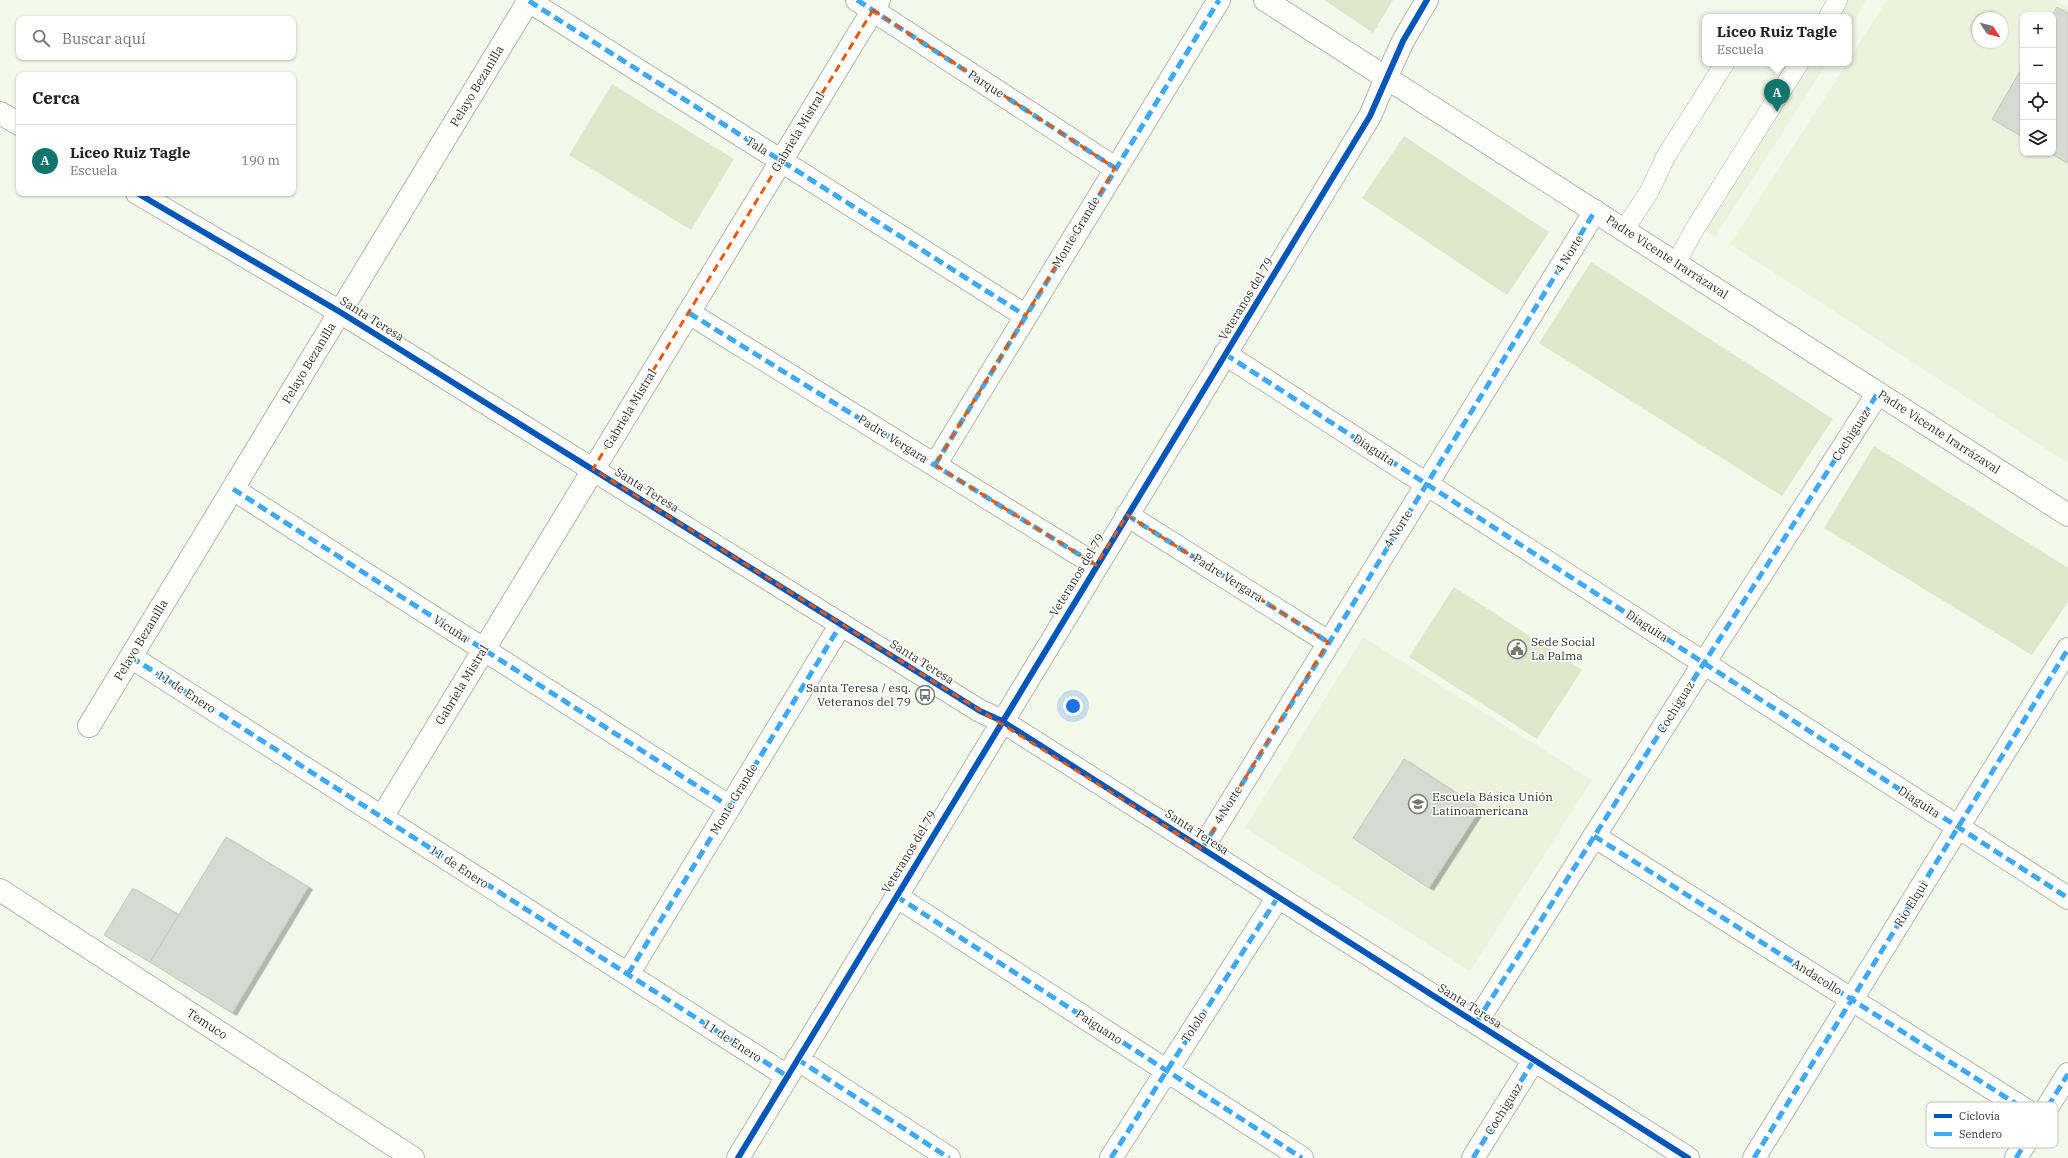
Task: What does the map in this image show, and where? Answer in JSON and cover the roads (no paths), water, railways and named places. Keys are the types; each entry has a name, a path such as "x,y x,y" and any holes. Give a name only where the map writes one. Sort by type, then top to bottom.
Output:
{"street":[{"name":"Monte Grande","path":"935,466 1115,168 1219,0"},
{"name":"Padre Vicente Irarrázaval","path":"1265,0 2068,515"},
{"name":"Veteranos del 79","path":"738,1158 1096,565 1370,116 1402,41 1427,0"},
{"name":"Tala","path":"529,1 1026,316"},
{"name":"Pelayo Bezanilla","path":"89,726 529,1"},
{"name":"Parque","path":"870,3 1115,168"},
{"name":"Gabriela Mistral","path":"382,817 781,161 870,3"},
{"path":"0,113 16,122"},
{"name":"Santa Teresa","path":"142,196 340,312 980,711 1002,721 1688,1158"},
{"name":"4 Norte","path":"1202,848 1595,211"},
{"name":"Padre Vergara","path":"688,313 1096,565"},
{"name":"Diaguita","path":"1225,354 2068,898"},
{"name":"Cochiguaz","path":"1476,1023 1704,663 1878,393"},
{"name":"Vicuña","path":"233,489 730,806"},
{"name":"Padre Vergara","path":"1127,515 1328,642"},
{"name":"Monte Grande","path":"628,974 841,624"},
{"name":"Río Elqui","path":"1754,1158 2068,649"},
{"name":"11 de Enero","path":"131,657 628,974 949,1158"},
{"name":"Andacollo","path":"1594,836 2013,1102"},
{"name":"Temuco","path":"0,890 413,1158"},
{"name":"Paiguano","path":"896,896 1302,1158"},
{"name":"Tololo","path":"1110,1158 1278,897"},
{"name":"Cochiguaz","path":"1473,1158 1534,1060"},
{"path":"2051,1102 2068,1074"},
{"path":"2016,1158 2022,1148"}],"lane":[{"path":"1830,14 1838,0"},
{"path":"1624,230 1649,192 1666,156 1723,66"},
{"path":"1676,263 1694,230 1797,66"}],"place":[{"name":"Liceo Ruiz Tagle","path":"1777,112"},
{"name":"Sede Social La Palma","path":"1517,649"},
{"name":"Santa Teresa / esq. Veteranos del 79","path":"925,695"},
{"name":"Escuela Básica Unión Latinoamericana","path":"1418,804"}]}
